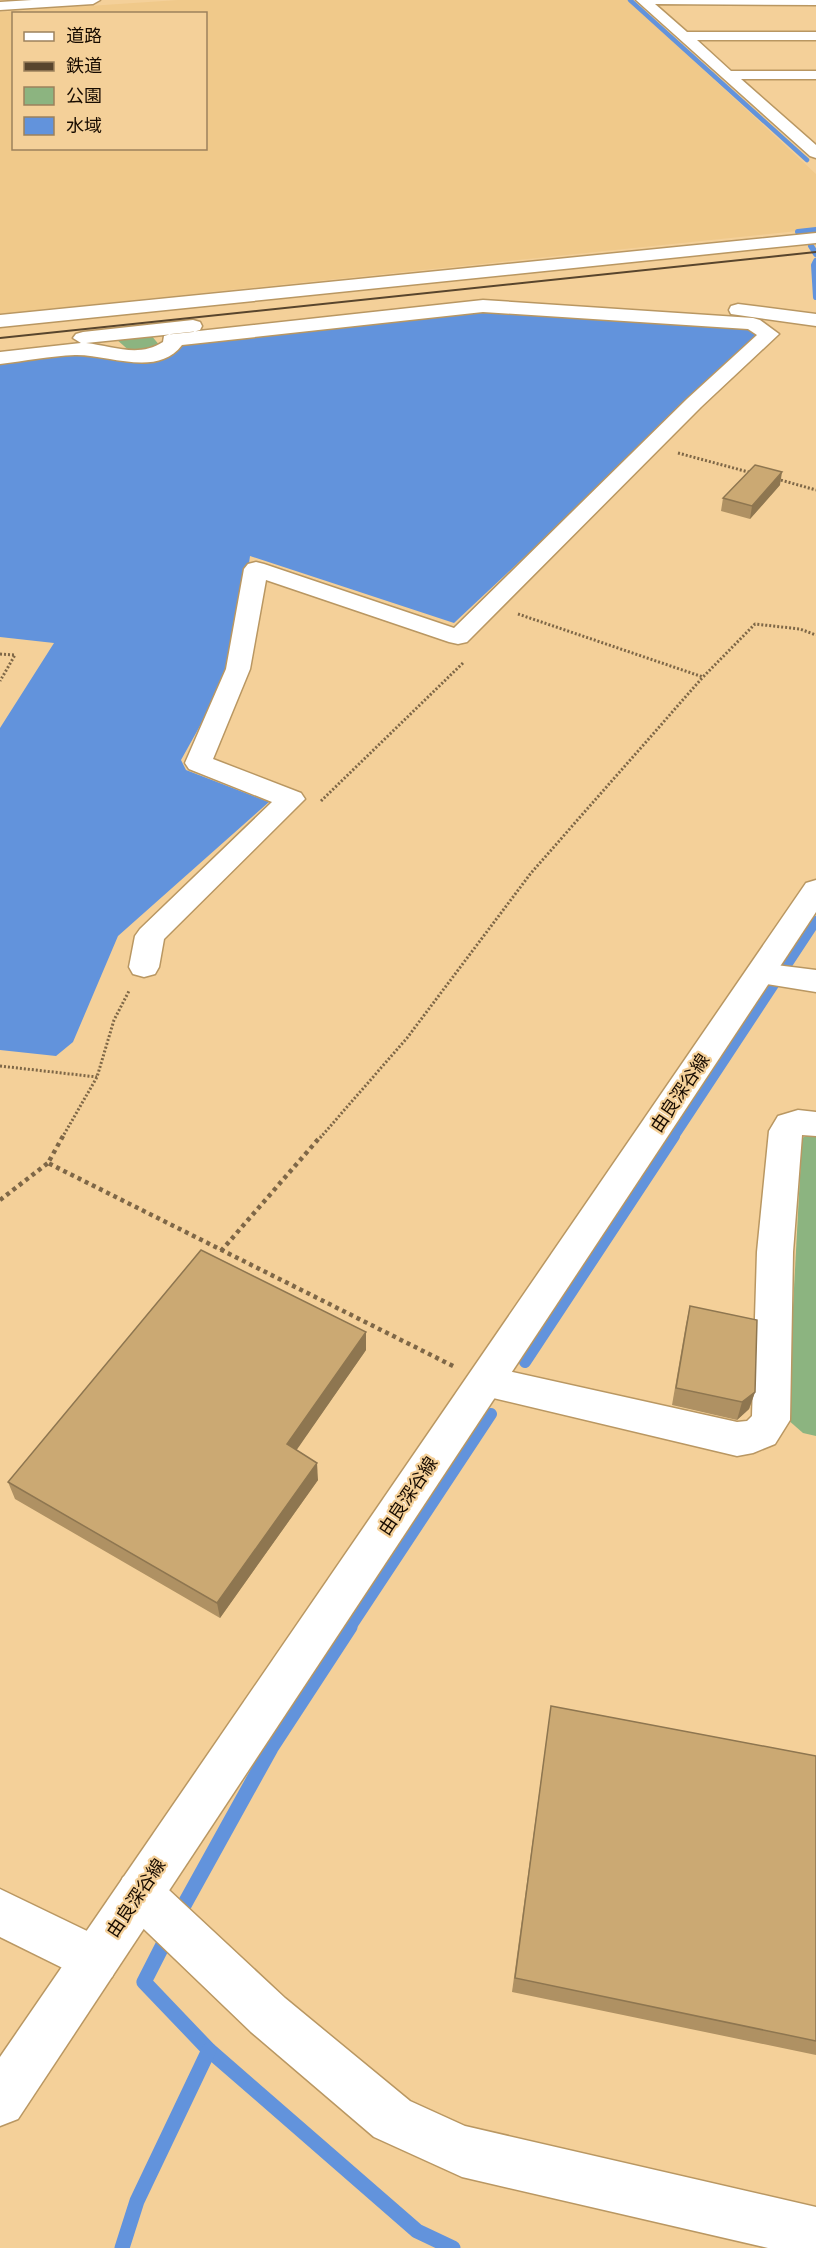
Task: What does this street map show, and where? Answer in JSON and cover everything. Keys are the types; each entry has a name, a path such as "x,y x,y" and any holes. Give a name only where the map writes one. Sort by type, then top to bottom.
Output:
{"street":[{"path":"0,6 93,0"},
{"path":"643,0 816,1"},
{"path":"643,0 816,153"},
{"path":"682,36 816,36"},
{"path":"727,75 816,75"},
{"path":"777,118 805,118"},
{"path":"0,321 816,238"},
{"path":"0,346 484,296 740,310 816,320"},
{"path":"0,358 85,349 136,358 162,354 173,344 171,340 483,306 753,324 769,334 593,502 458,637 256,569 238,669 198,763 291,799 150,936 144,967"},
{"name":"由良深谷線","path":"0,2101 816,890"},
{"path":"761,974 809,980"},
{"path":"485,1382 737,1439 754,1438 765,1431 771,1420 775,1252 786,1131 790,1125 798,1122 816,1124"},
{"path":"139,1893 268,2014 392,2119 462,2151 816,2233"},
{"path":"0,1912 95,1960"}],"path":[{"path":"675,452 762,475"},
{"path":"772,478 816,490"},
{"path":"522,605 514,613 703,677"},
{"path":"221,1251 407,1038 531,873 703,677 755,624 800,629 816,635"},
{"path":"0,654 15,655 0,681"},
{"path":"316,805 471,655"},
{"path":"0,1200 48,1162 97,1077 114,1020 138,972 144,967"},
{"path":"0,1066 97,1077"},
{"path":"48,1162 485,1382"}],"shaded area":[{"path":"178,0 628,0 816,174 816,229 0,314 0,12"}],"green space":[{"path":"151,335 160,346 132,353 116,339"},
{"path":"816,1132 816,1436 803,1433 787,1419 802,1138"}],"water":[{"path":"486,308 749,325 763,334 454,623 250,556 235,663 181,760 186,770 269,802 118,936 73,1042 56,1056 0,1050 0,728 54,643 0,637 0,362 85,352 173,353 183,345"}],"building":[{"path":"755,465 782,472 752,506 723,498"},
{"path":"201,1250 366,1332 287,1444 317,1463 217,1603 8,1482"},
{"path":"690,1306 757,1320 755,1392 742,1402 676,1388"},
{"path":"551,1706 816,1756 816,2041 515,1978"}],"waterway":[{"path":"630,0 807,160"},
{"path":"798,232 816,230"},
{"path":"811,246 816,254"},
{"path":"816,261 814,265 816,297"},
{"path":"673,1138 816,921"},
{"path":"525,1362 674,1136"},
{"path":"349,1629 491,1414"},
{"path":"178,1916 271,1748 350,1627"},
{"path":"168,1935 144,1982 209,2050"},
{"path":"122,2248 137,2201 209,2050"},
{"path":"209,2050 417,2231 453,2248"}],"railway":[{"path":"0,338 816,252"}]}
